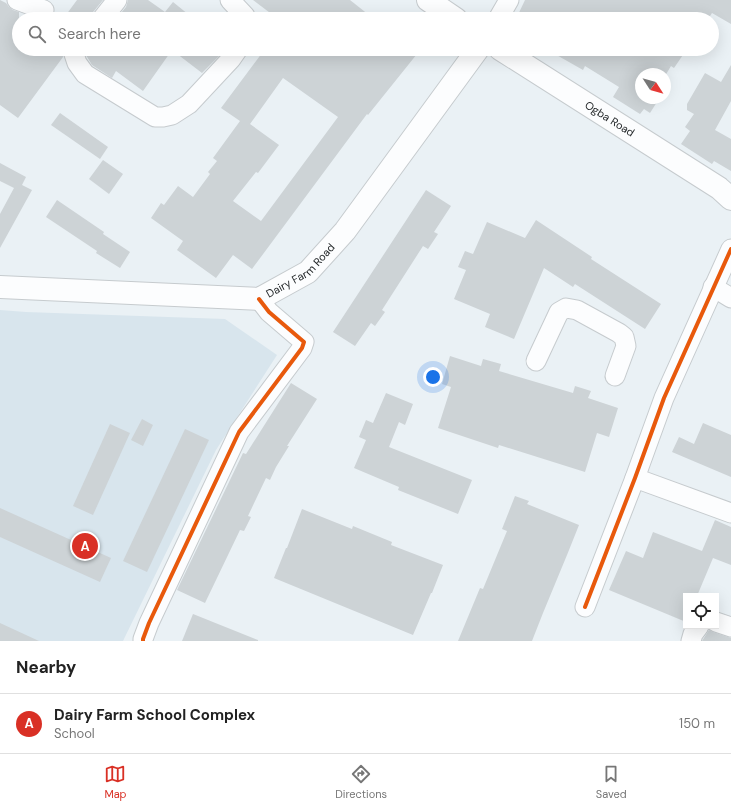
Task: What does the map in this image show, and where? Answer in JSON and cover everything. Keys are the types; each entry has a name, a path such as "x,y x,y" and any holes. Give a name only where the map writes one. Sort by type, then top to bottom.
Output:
{"main road":[{"path":"428,0 446,12"},
{"name":"Dairy Farm Road","path":"0,287 259,299 308,272 345,231 473,56"},
{"name":"Ogba Road","path":"511,56 727,194"}],"street":[{"path":"17,0 44,10"},
{"path":"108,12 117,0"},
{"path":"502,12 509,0"},
{"path":"232,1 242,12"},
{"path":"74,56 85,74 155,117 172,115 190,104 233,56"},
{"path":"585,608 664,398 731,249"},
{"path":"713,288 731,298"},
{"path":"143,641 149,623 239,432 302,348 304,342 269,312 259,299"},
{"path":"536,361 559,312 566,308 577,310 624,337 626,346 615,376"},
{"path":"635,478 731,513"},
{"path":"719,623 731,627"},
{"path":"691,641 697,629"}],"shaded area":[{"path":"0,310 225,319 277,355 216,450 123,641 0,641"}],"building":[{"path":"0,0 6,3 13,10 19,12 12,12 12,56 63,57 18,118 0,105"},
{"path":"77,0 103,0 93,12 68,12"},
{"path":"128,0 148,0 165,12 122,12 126,7"},
{"path":"253,0 350,0 365,12 269,12"},
{"path":"525,0 731,0 731,24 719,17 719,12 519,12"},
{"path":"173,2 185,12 165,12"},
{"path":"87,56 168,56 143,91 116,71 112,78 92,65"},
{"path":"180,56 219,56 202,73"},
{"path":"260,56 415,56 368,115 367,114 252,269 233,255 216,278 177,250 183,241 151,218 161,203 164,205 178,186 193,197 210,174 208,172 217,161 213,158 240,121 221,108","holes":["283,78 338,117 261,221 233,201 256,172 258,173 279,145 250,124"]},
{"path":"558,56 682,56 674,68 671,66 670,68 635,68 635,104 656,104 650,113 644,109 640,114 613,97 619,87 585,66 583,70"},
{"path":"731,65 731,101 715,130 731,139 731,171 714,161 712,164 681,144 690,131 685,127 694,114 687,110 687,104 705,73 721,82"},
{"path":"60,113 108,147 100,159 51,125"},
{"path":"103,160 123,174 109,194 89,179"},
{"path":"0,163 26,177 22,185 32,190 0,248 0,214 14,188 0,181"},
{"path":"426,190 451,206 434,232 438,234 428,249 423,246 382,310 385,312 375,326 371,323 355,346 333,332"},
{"path":"57,200 104,232 103,234 130,252 120,268 96,253 97,251 46,217"},
{"path":"536,220 592,257 591,259 661,304 645,329 575,284 573,287 544,268 514,339 485,327 490,314 454,299 466,270 458,267 465,251 473,254 487,222 525,238"},
{"path":"450,356 481,366 483,359 501,364 499,371 573,393 575,386 591,391 588,398 618,408 609,437 597,433 585,472 499,445 498,448 438,428 451,387 442,384"},
{"path":"291,383 317,399 287,446 289,446 270,480 266,478 248,516 251,517 244,531 240,530 205,603 177,590 243,453 246,454"},
{"path":"386,393 413,404 405,425 399,422 389,447 472,480 458,514 398,490 399,487 354,468 366,440 359,437 366,420 373,423"},
{"path":"142,419 153,425 143,446 131,440"},
{"path":"703,423 731,435 731,477 672,452 679,437 694,444"},
{"path":"110,424 130,433 93,515 73,506"},
{"path":"185,429 209,440 147,572 123,561"},
{"path":"515,496 529,501 527,504 579,525 532,641 458,641 480,588 483,589 507,531 502,529"},
{"path":"0,508 111,558 100,582 0,537"},
{"path":"302,509 352,529 353,526 392,542 391,545 443,565 413,635 274,578"},
{"path":"715,520 731,527 731,565 713,558 698,593 683,593 683,621 609,590 626,551 643,558 653,532 702,551"},
{"path":"193,614 258,640 258,641 182,641"},
{"path":"0,623 39,641 0,641"},
{"path":"709,630 731,638 731,641 702,641"}],"cycle path":[{"path":"585,607 664,398 731,249"},
{"path":"143,641 149,623 239,432 302,348 304,342 269,312 259,299"}],"place":[{"name":"Dairy Farm School Complex","path":"85,546"}]}
